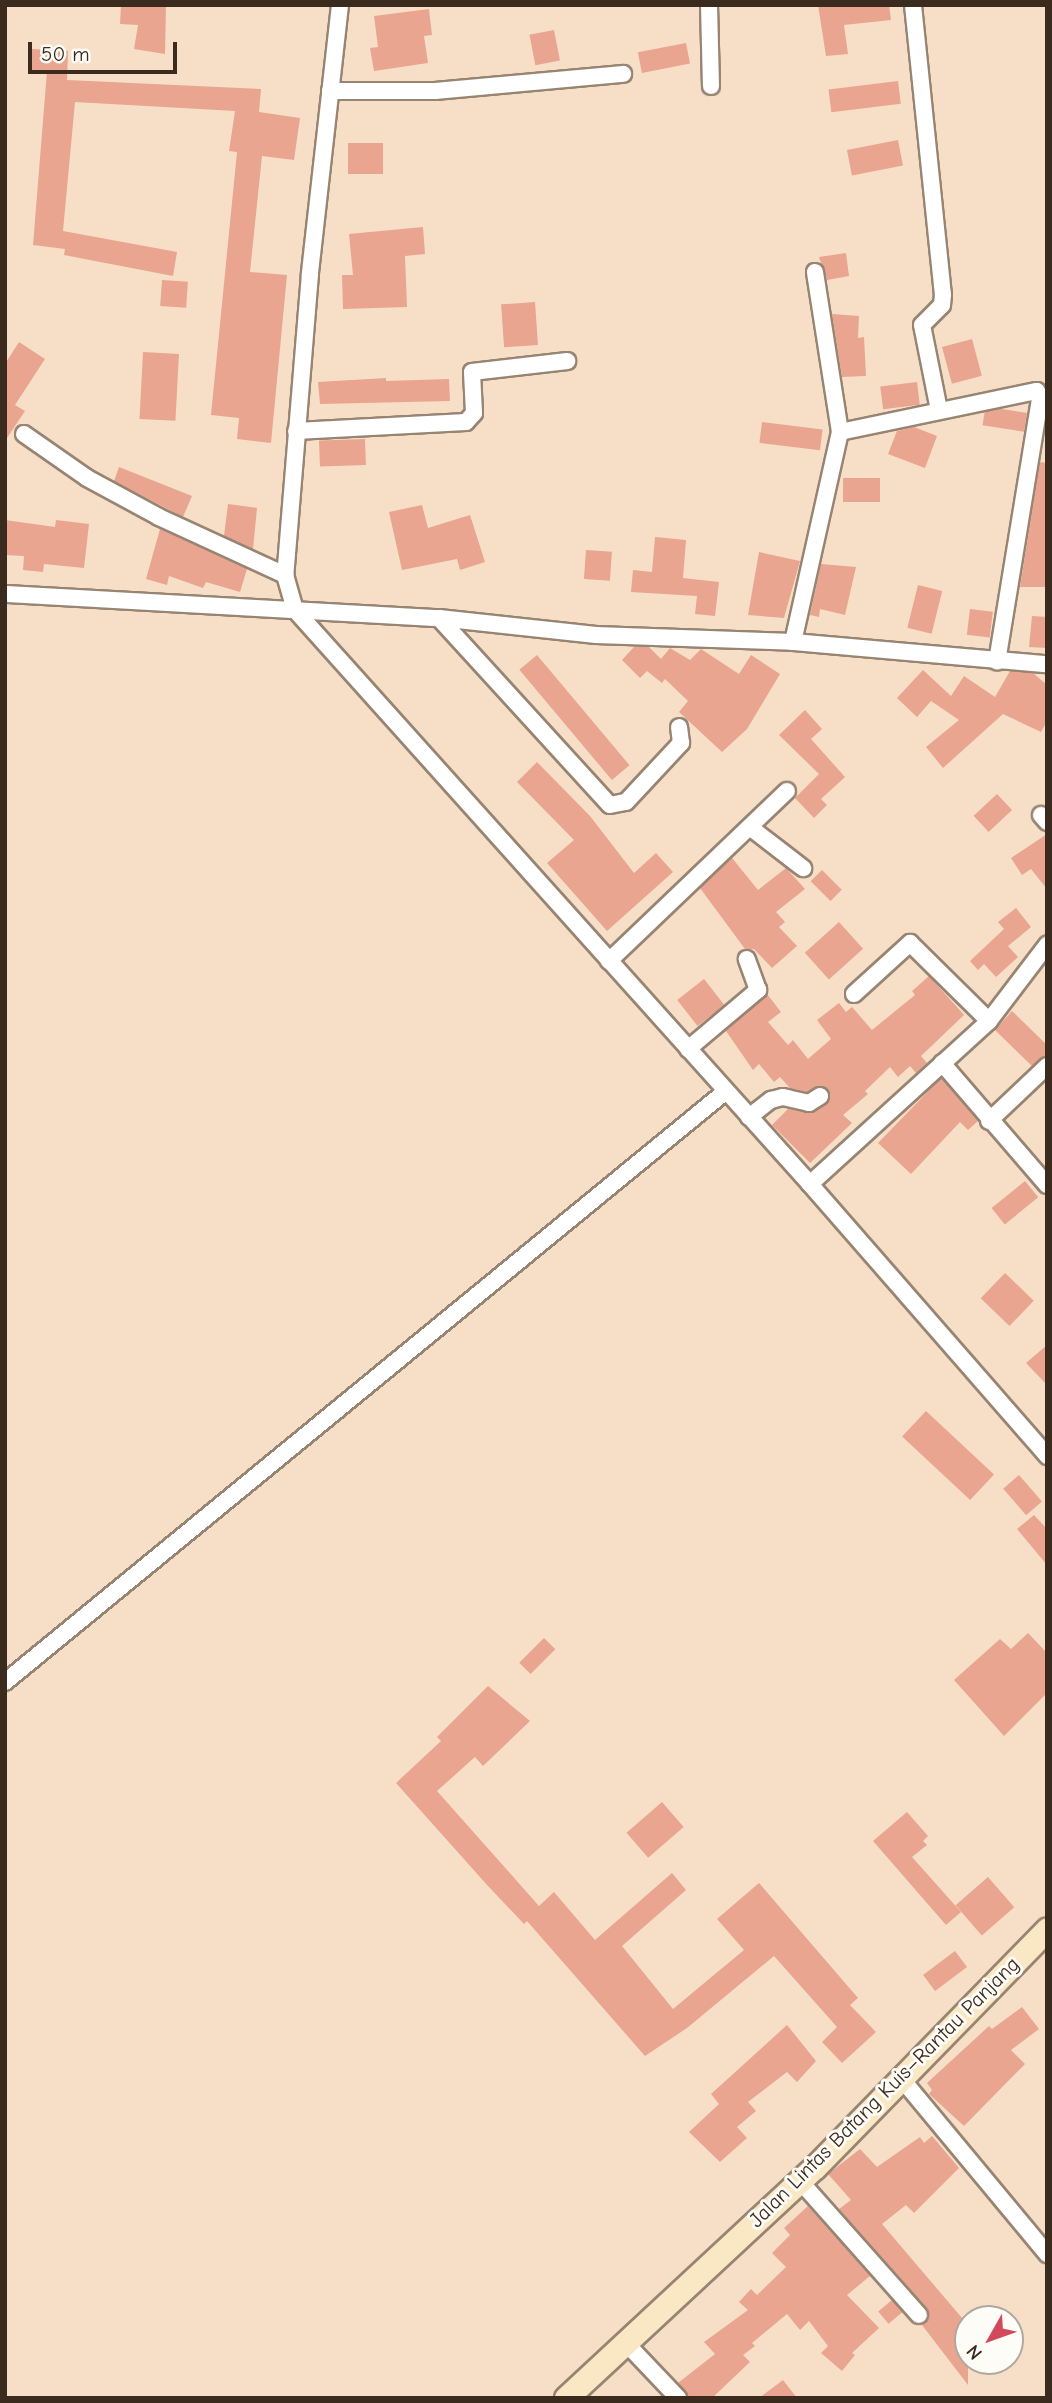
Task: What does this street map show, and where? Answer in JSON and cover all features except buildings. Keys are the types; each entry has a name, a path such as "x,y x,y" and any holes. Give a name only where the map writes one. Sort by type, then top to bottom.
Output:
{"main road":[{"name":"Jalan Lintas Batang Kuis–Rantau Panjang","path":"566,2398 624,2341 800,2181 1047,1928"}],"street":[{"path":"340,5 296,431 285,575 295,610 810,1184 1047,1456"},
{"path":"709,5 711,86"},
{"path":"913,5 943,294 942,304 922,324 940,410"},
{"path":"330,90 435,91 622,74"},
{"path":"793,642 840,432 815,272"},
{"path":"296,431 466,422 474,412 472,372 567,361"},
{"path":"840,432 1034,389 1041,399 997,661"},
{"path":"24,434 87,478 159,517 285,575"},
{"path":"5,594 439,618 596,635 793,642 1047,664"},
{"path":"439,618 610,806 626,802 681,743 679,726"},
{"path":"609,961 788,791"},
{"path":"751,828 803,868"},
{"path":"854,993 910,943 989,1021"},
{"path":"810,1184 989,1021 1047,945"},
{"path":"688,1049 758,990 747,959"},
{"path":"942,1063 989,1121 1047,1185"},
{"path":"989,1121 1047,1066"},
{"path":"5,1682 726,1091"},
{"path":"750,1117 771,1100 783,1097 809,1103 820,1096"},
{"path":"901,2078 1047,2254"},
{"path":"800,2181 919,2315"},
{"path":"624,2341 678,2398"}]}
